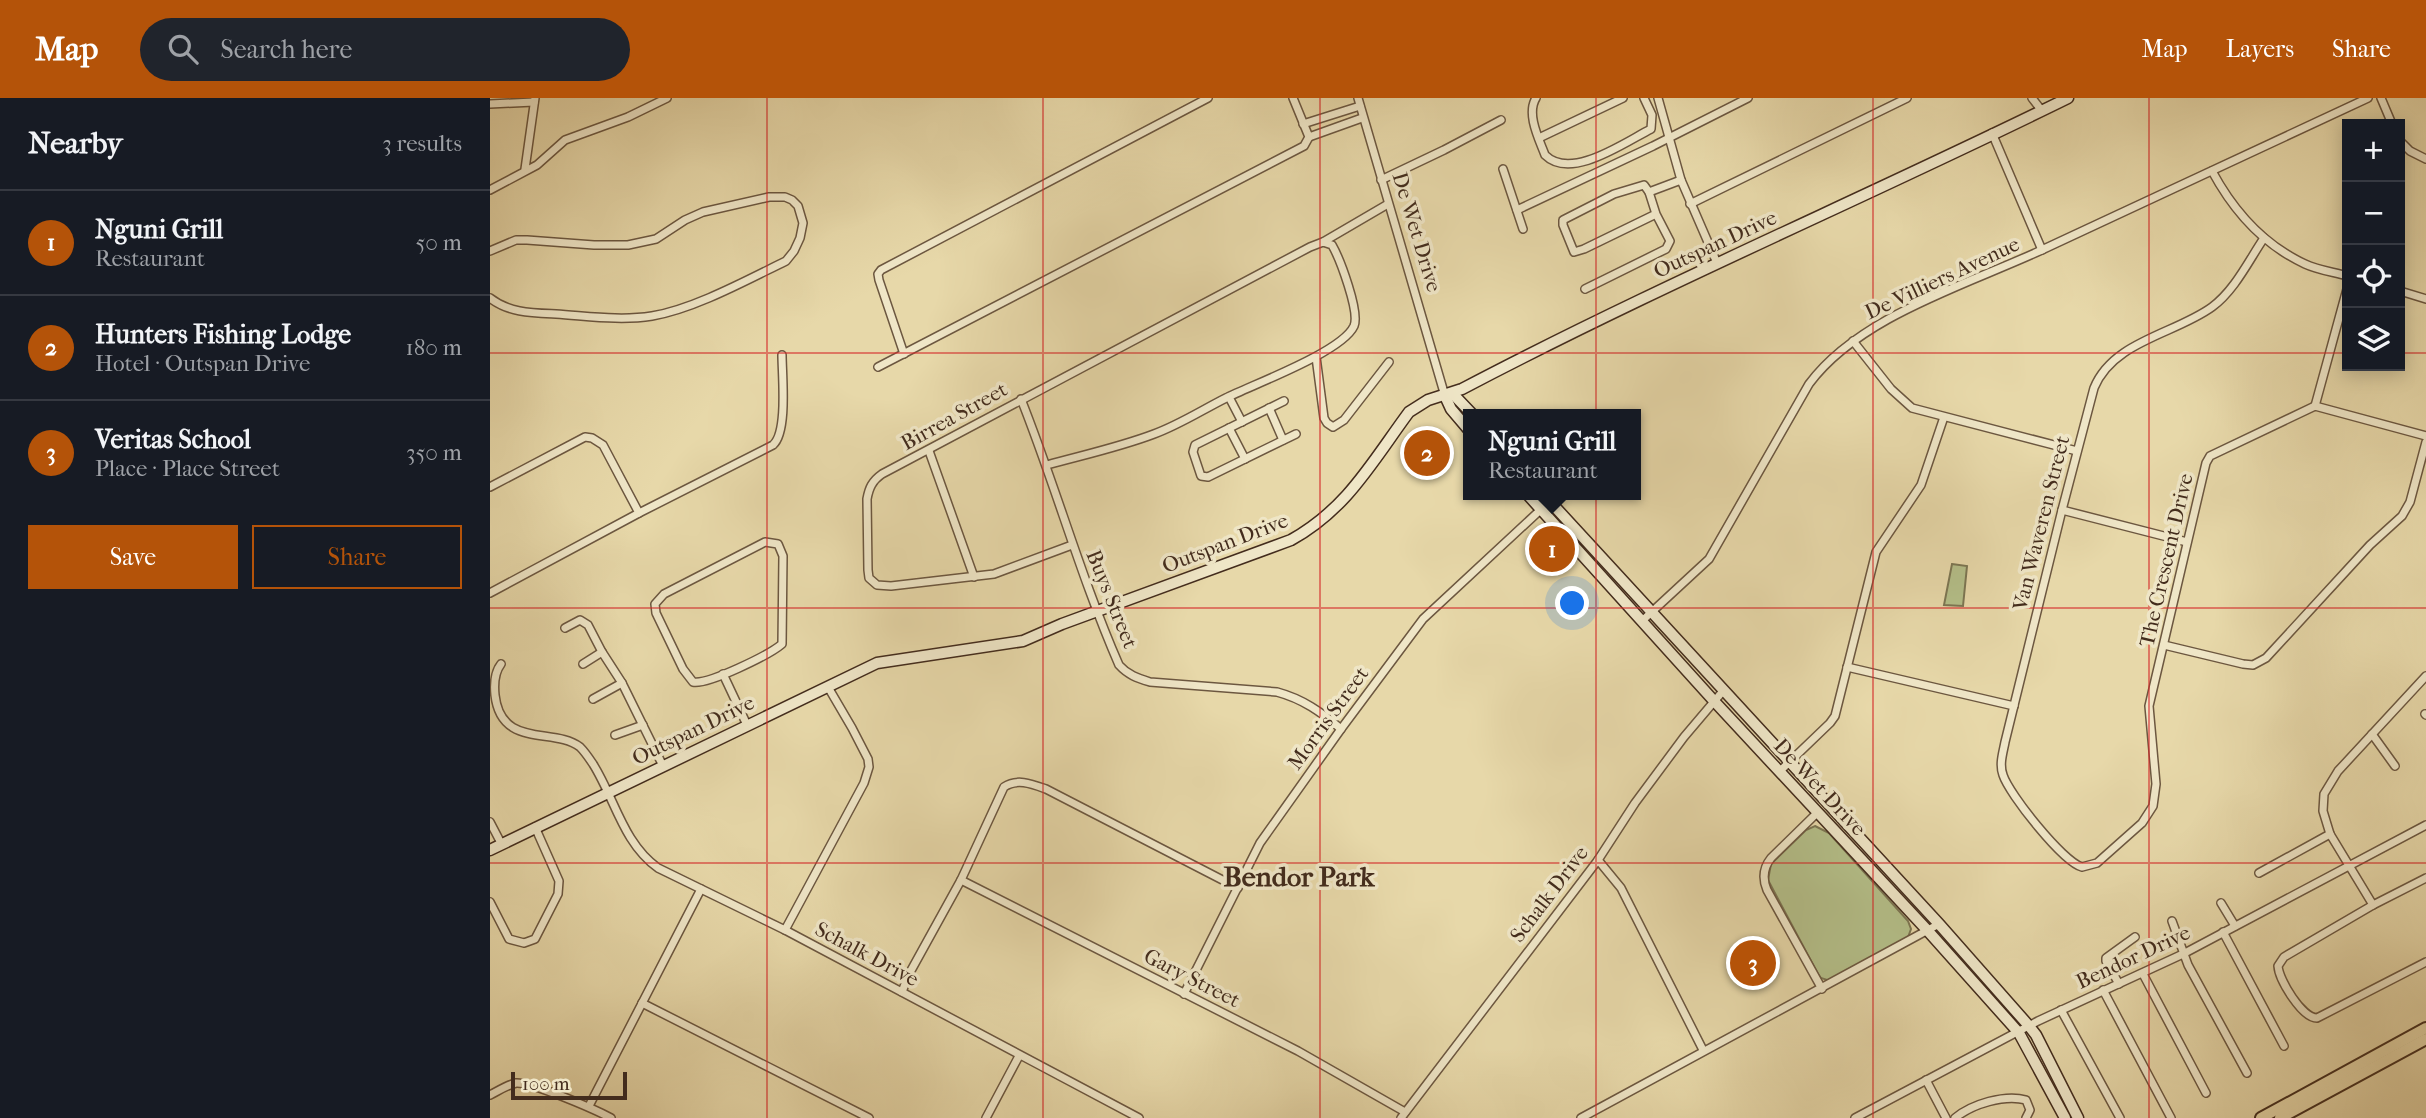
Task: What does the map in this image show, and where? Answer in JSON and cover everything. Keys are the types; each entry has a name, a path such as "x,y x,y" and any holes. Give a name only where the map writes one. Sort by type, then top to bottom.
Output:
{"main road":[{"path":"2261,1118 2426,1028"},
{"path":"2280,1118 2426,1039"}],"street":[{"path":"490,190 542,161 565,140 628,117 667,98"},
{"path":"904,354 878,280 881,270 1208,98"},
{"path":"1293,98 1309,137"},
{"path":"1536,98 1532,109 1533,122 1544,154 1548,159 1568,164 1592,159 1651,129 1652,115 1644,98"},
{"path":"1539,138 1623,98"},
{"path":"1658,98 1681,180 1717,263"},
{"path":"1517,209 1748,98"},
{"path":"1690,204 1908,98"},
{"path":"2032,98 2042,111"},
{"name":"Outspan Drive","path":"490,850 877,663 1015,643 1303,533 1347,497 1409,412 1422,403 1448,394 1717,263 1786,233 2068,98"},
{"name":"De Villiers Avenue","path":"1643,620 1709,559 1809,384 1826,363 1853,341 1899,313 2042,250 2368,98"},
{"path":"2381,98 2390,119"},
{"path":"490,104 535,100 525,169"},
{"path":"1303,124 1359,102"},
{"name":"De Wet Drive","path":"1359,102 1451,409 1463,423"},
{"path":"878,367 1304,146 1309,137 1362,118"},
{"path":"1381,180 1502,120"},
{"path":"1992,133 2042,250"},
{"path":"2405,146 2426,159"},
{"path":"1503,169 1523,229"},
{"path":"2211,171 2237,210 2264,238 2305,264 2342,275"},
{"path":"1649,192 1681,180"},
{"path":"1585,289 1666,250 1670,241 1644,185 1614,194 1562,221 1573,251 1577,251 1656,214"},
{"path":"490,251 516,240 594,245 635,244 665,234 703,212 769,197 792,200 798,206 803,223 800,238 786,261 703,299 653,316 613,318 533,313 507,308 490,298"},
{"name":"Birrea Street","path":"1072,545 1003,571 974,577 882,586 873,583 869,578 869,489 882,474 1326,242 1388,204"},
{"name":"Van Waveren Street","path":"2082,867 2070,862 2047,837 2007,784 2002,773 2002,757 2094,388 2105,368 2127,351 2215,305 2233,285 2264,238"},
{"path":"1047,465 1152,435 1316,358 1346,336 1355,324 1354,305 1337,255 1326,242"},
{"path":"2405,293 2426,299"},
{"path":"2342,307 2315,406 2426,436"},
{"path":"1853,341 1903,402 1912,408 2077,451"},
{"path":"490,593 777,442 782,428 782,355"},
{"path":"1316,358 1324,418 1333,427 1345,420 1389,362"},
{"name":"De Wet Drive","path":"1448,394 1466,409"},
{"path":"1229,397 1242,422"},
{"name":"Buys Street","path":"1021,399 1047,465 1097,613 1119,664 1133,677 1150,682 1277,692 1308,703 1341,729"},
{"path":"1284,401 1192,449 1201,476 1208,477 1296,434"},
{"name":"The Crescent Drive","path":"2082,867 2097,863 2142,823 2153,806 2156,784 2149,712 2206,463 2210,456 2315,406"},
{"path":"1269,408 1283,440"},
{"path":"1780,771 1835,716 1877,552 1921,485 1944,417"},
{"path":"1229,428 1245,459"},
{"path":"490,488 584,437 592,438 606,450 639,513"},
{"path":"2164,645 2243,664 2253,665 2266,658 2348,568 2402,516 2410,502 2426,442"},
{"path":"929,451 974,577"},
{"name":"De Wet Drive","path":"1533,500 2019,1032 2065,1118"},
{"name":"Morris Street","path":"1184,993 1260,843 1341,729 1423,619 1541,509 1546,500"},
{"name":"De Wet Drive","path":"1549,500 1939,924 2029,1026 2078,1118"},
{"path":"2062,510 2187,542"},
{"path":"759,544 778,544 784,562 782,644 723,674 701,683 693,682 683,669 656,613 655,604 667,593 759,544"},
{"path":"565,628 580,620 585,622 622,684 663,765"},
{"path":"583,664 602,653"},
{"name":"Schalk Drive","path":"501,664 497,671 495,695 500,715 524,733 577,745 601,777 627,833 645,859 658,868 785,930 1139,1118"},
{"path":"1847,667 2014,706"},
{"path":"723,674 747,725"},
{"path":"2373,905 2330,834 2323,811 2323,794 2337,771 2426,676"},
{"path":"593,699 622,684"},
{"path":"785,930 864,783 869,767 859,740 828,687"},
{"name":"Schalk Drive","path":"1403,1115 1598,860 1641,795 1723,691"},
{"path":"615,735 643,724"},
{"path":"2372,734 2395,766"},
{"path":"902,992 908,976 961,880 1004,787 1008,784 1021,782 1046,789 1238,888"},
{"path":"1817,813 1771,858 1765,866 1764,876 1767,890 1822,989"},
{"path":"492,825 502,845"},
{"name":"Bendor Drive","path":"1855,1118 2061,1010 2183,954 2426,825"},
{"path":"490,902 509,939 524,943 535,939 559,887 557,874 536,827"},
{"path":"2259,873 2330,834"},
{"path":"1598,860 1621,888 1703,1050"},
{"path":"2426,878 2373,905 2280,961 2278,965 2280,976 2306,1015 2317,1018 2426,962"},
{"name":"Gary Street","path":"961,880 1298,1051 1403,1115"},
{"path":"589,1106 701,889"},
{"path":"2221,903 2235,926"},
{"path":"2172,921 2188,965 2247,1073"},
{"path":"1581,1118 1939,924"},
{"path":"2223,932 2284,1046"},
{"path":"2119,984 2106,958 2135,937"},
{"path":"2143,974 2206,1093"},
{"path":"2103,990 2171,1118"},
{"path":"642,1003 865,1117"},
{"path":"2061,1010 2120,1118"},
{"path":"986,1118 1019,1056"},
{"path":"1926,1080 1947,1118"},
{"path":"490,1094 508,1086 522,1084 589,1106 611,1118"},
{"path":"1955,1118 1966,1110 1985,1103 2019,1099 2026,1100 2030,1110 2026,1118"}],"green space":[{"path":"1952,564 1967,566 1963,606 1944,605"},
{"path":"1815,826 1829,833 1908,921 1911,929 1907,940 1830,981 1818,974 1768,880 1771,864 1806,830"}],"place":[{"name":"Hunters Fishing Lodge","path":"1427,453"},
{"name":"Nguni Grill","path":"1552,549"},
{"name":"Veritas School","path":"1753,963"}],"district":[{"name":"Bendor Park","path":"1299,876"}]}
